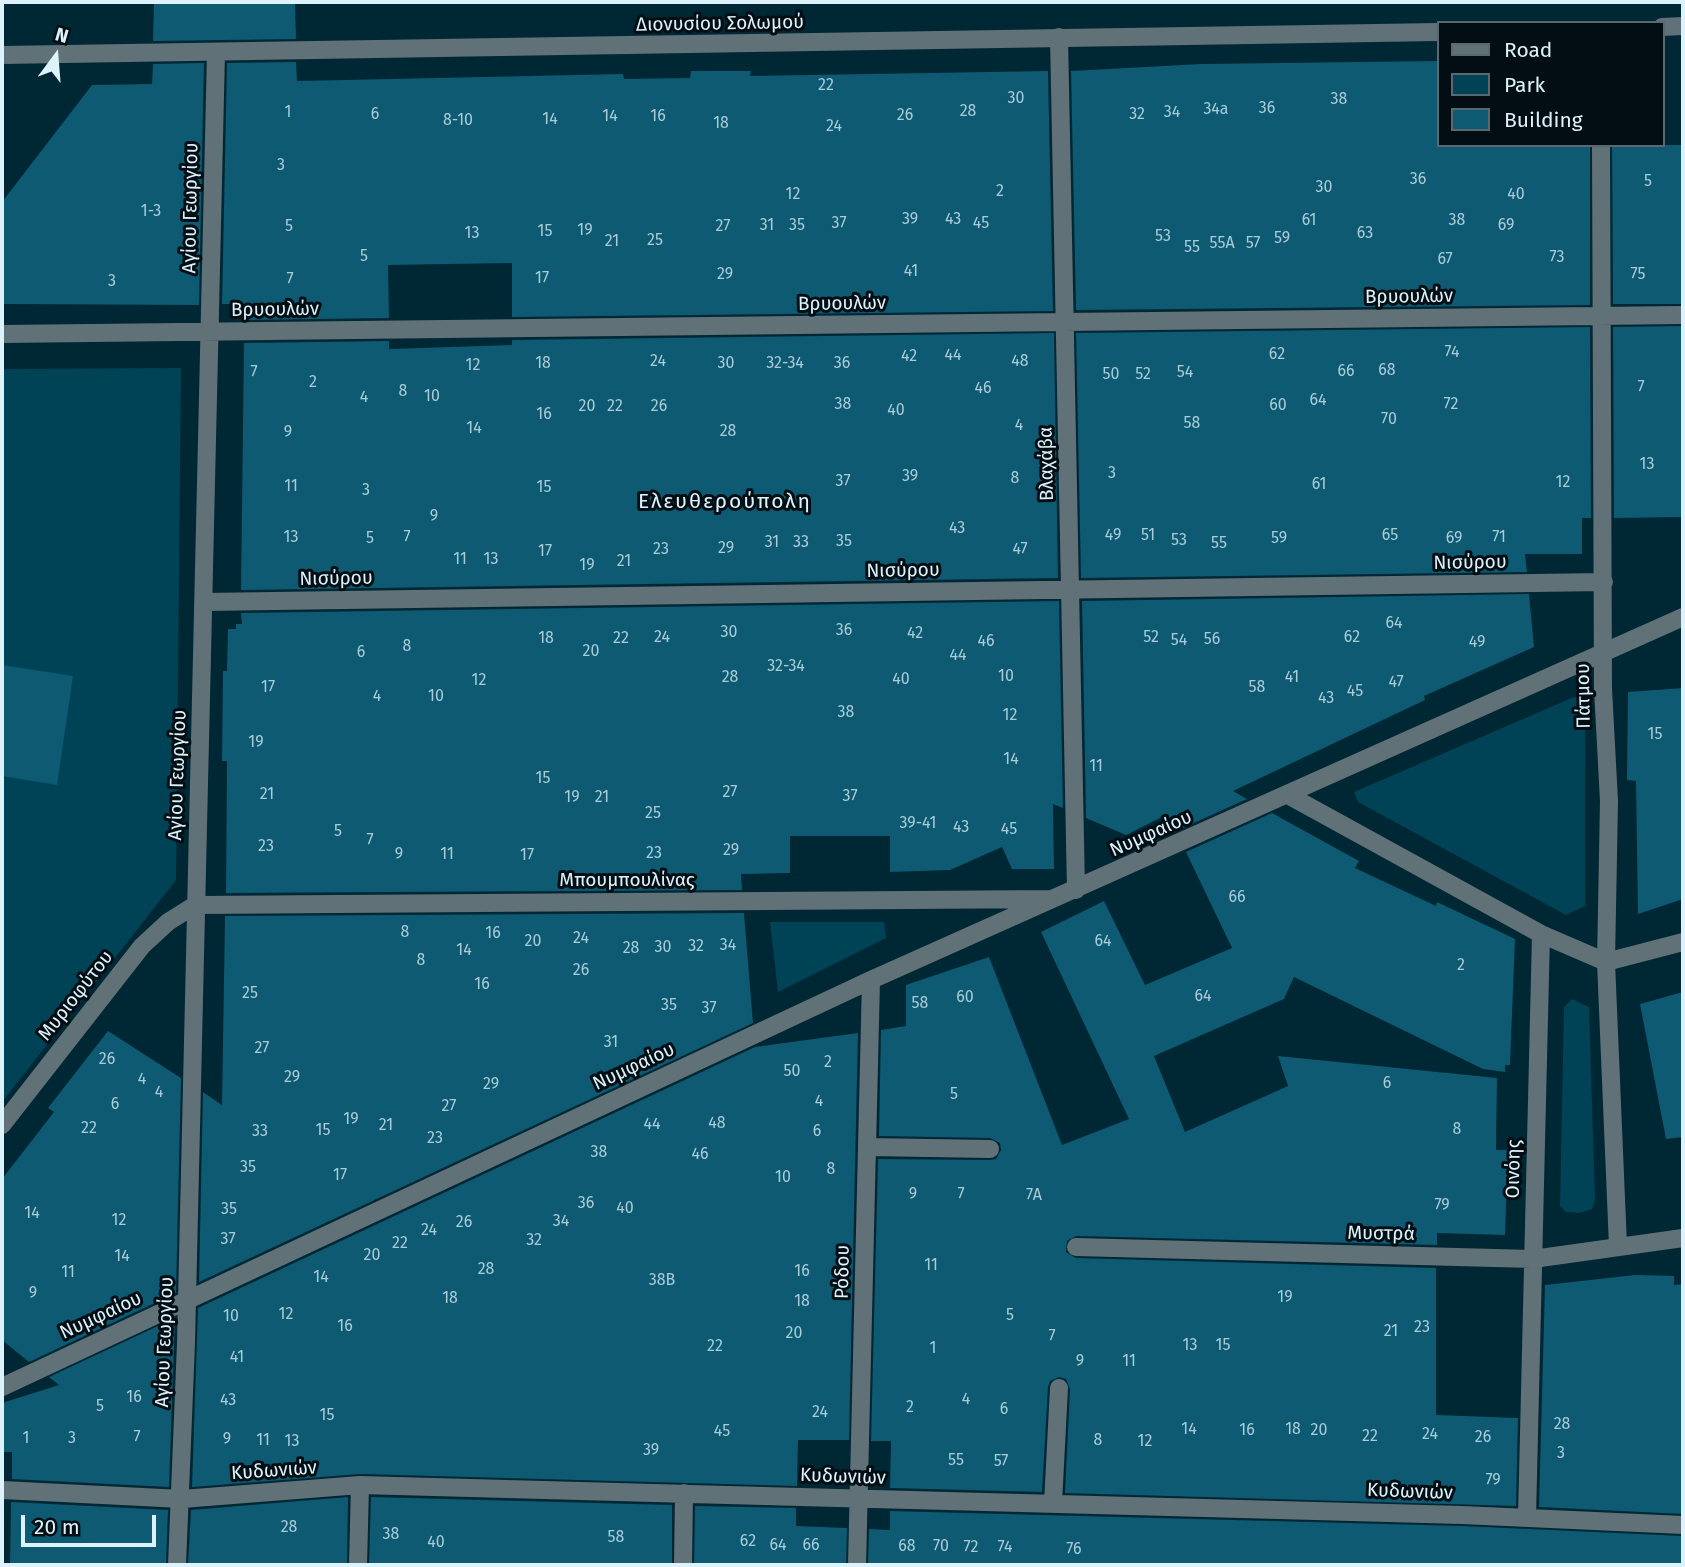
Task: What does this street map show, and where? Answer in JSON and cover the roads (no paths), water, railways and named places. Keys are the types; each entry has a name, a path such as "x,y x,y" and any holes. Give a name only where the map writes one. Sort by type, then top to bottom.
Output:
{"street":[{"path":"1664,27 1683,26"},
{"name":"Διονυσίου Σολωμού","path":"2,55 1436,32"},
{"name":"Βλαχάβα","path":"1059,37 1076,890"},
{"name":"Αγίου Γεωργίου","path":"177,1565 182,1499 216,52"},
{"name":"Πάτμου","path":"1601,147 1604,652 1609,801 1606,962 1618,1246"},
{"name":"Βρυουλών","path":"2,334 1683,315"},
{"name":"Νισύρου","path":"204,602 1604,582"},
{"name":"Νυμφαίου","path":"2,1387 871,980 1683,617"},
{"path":"1288,795 1541,934 1606,962 1683,942"},
{"name":"Μπουμπουλίνας","path":"195,905 1059,898"},
{"name":"Μυριοφύτου","path":"2,1125 142,946 169,922 195,905"},
{"name":"Οινόης","path":"1527,1517 1541,934"},
{"name":"Ρόδου","path":"857,1565 871,980"},
{"path":"867,1147 990,1149"},
{"name":"Μυστρά","path":"1076,1247 1533,1259 1683,1238"},
{"path":"1053,1503 1059,1388"},
{"path":"358,1565 360,1485"},
{"name":"Κυδωνιών","path":"2,1490 182,1499 360,1485 1527,1517 1683,1525"},
{"path":"683,1565 684,1493"}],"district":[{"name":"Ελευθερούπολη","path":"725,502"}]}
